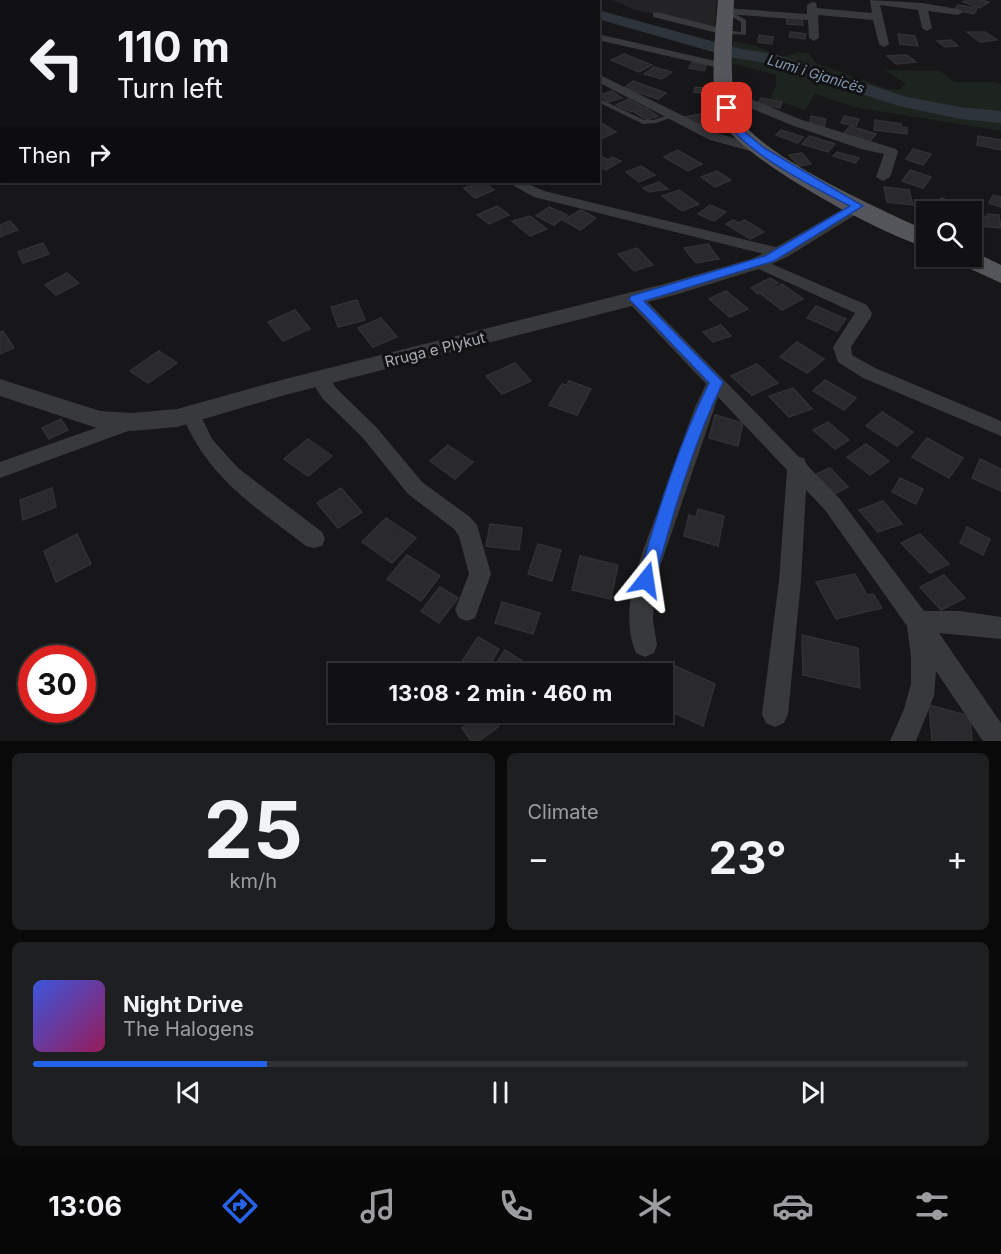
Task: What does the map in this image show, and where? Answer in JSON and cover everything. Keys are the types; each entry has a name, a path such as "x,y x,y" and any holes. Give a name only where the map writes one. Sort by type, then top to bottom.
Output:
{"main road":[{"path":"726,5 724,64 728,116 732,123 761,150 790,169 857,206 916,235"},
{"path":"982,266 1001,275"}],"street":[{"path":"885,44 874,1 958,12"},
{"path":"726,5 812,9 878,17"},
{"path":"922,6 927,28"},
{"path":"812,9 814,38"},
{"path":"657,15 724,35"},
{"path":"600,37 724,64"},
{"path":"600,78 715,137 761,150"},
{"path":"726,97 744,101 798,123 866,146 891,152 883,177"},
{"path":"516,183 539,194 780,253"},
{"name":"Rruga e Plykut","path":"0,387 85,416 132,422 161,421 191,415 319,378 636,299 758,263 780,253 857,206"},
{"path":"758,263 861,309 864,313 841,350 847,361 869,373 1001,429"},
{"path":"636,299 797,464 852,529 999,741"},
{"path":"319,378 329,393 370,433 415,488 462,523 469,532 480,574 467,610"},
{"path":"645,645 641,620 643,596 650,564 704,407 716,382"},
{"path":"191,415 207,447 222,464 243,484 314,539"},
{"path":"0,470 132,422"},
{"path":"775,714 790,581 797,464"},
{"path":"918,623 970,622 1001,628"},
{"path":"903,741 924,692 924,664 918,623"}],"lane":[{"path":"600,101 633,118 648,123 675,116"}],"shaded area":[{"path":"612,0 717,0 715,26 635,10"},
{"path":"733,41 756,46 782,57 799,52 808,53 816,63 888,89 898,90 906,84 885,70 940,71 955,82 1001,84 1001,131 854,107 815,94 805,110 770,98 776,85 776,75 730,63"}],"building":[{"path":"967,0 989,2 980,8 963,2"},
{"path":"958,5 977,8 974,14 954,10"},
{"path":"786,16 802,18 803,25 787,24"},
{"path":"791,32 806,34 805,39 789,37"},
{"path":"967,32 985,32 997,40 980,42"},
{"path":"898,34 915,36 918,46 900,44"},
{"path":"759,35 773,37 772,44 758,42"},
{"path":"951,40 958,46 945,47 937,41"},
{"path":"624,54 652,65 639,72 611,60"},
{"path":"907,55 916,62 896,64 887,56"},
{"path":"692,62 707,64 704,71 689,68"},
{"path":"654,67 672,72 662,79 644,74"},
{"path":"633,81 666,93 658,99 624,88"},
{"path":"695,87 713,89 713,94 694,92"},
{"path":"612,91 622,98 608,102 600,95"},
{"path":"761,98 782,102 780,108 758,104"},
{"path":"628,99 643,107 631,112 616,105"},
{"path":"646,108 658,116 647,120 634,112"},
{"path":"700,114 716,126 702,130 685,117"},
{"path":"811,116 826,119 824,128 809,125"},
{"path":"844,116 859,119 856,126 841,123"},
{"path":"875,120 901,124 901,127 907,128 907,134 874,130"},
{"path":"603,124 616,132 601,139 600,125"},
{"path":"850,126 876,134 869,142 843,134"},
{"path":"781,130 803,137 798,143 776,135"},
{"path":"809,136 835,144 828,152 802,144"},
{"path":"978,136 1001,140 1001,150 977,145"},
{"path":"913,149 931,154 923,165 906,159"},
{"path":"677,150 702,164 688,171 664,157"},
{"path":"837,152 859,158 855,163 833,156"},
{"path":"802,153 811,164 799,166 789,155"},
{"path":"600,156 608,160 612,157 621,161 606,170 600,167"},
{"path":"641,166 655,175 639,182 626,172"},
{"path":"910,170 931,177 923,188 902,181"},
{"path":"717,171 731,180 715,187 701,177"},
{"path":"659,182 668,189 649,192 643,188"},
{"path":"484,183 494,190 475,198 464,188"},
{"path":"884,187 909,190 913,205 887,202"},
{"path":"679,190 699,204 682,211 662,196"},
{"path":"993,195 1001,197 1001,207 989,203"},
{"path":"710,205 726,212 714,221 698,214"},
{"path":"497,206 509,215 489,224 477,215"},
{"path":"549,207 567,215 554,225 536,216"},
{"path":"581,210 596,218 580,230 563,220"},
{"path":"987,214 999,215 1001,228 982,226 982,216 988,217"},
{"path":"530,216 547,229 530,236 512,221"},
{"path":"733,220 738,223 745,220 764,232 750,239 726,224"},
{"path":"10,221 18,230 0,237 0,225"},
{"path":"43,243 49,254 23,263 18,252"},
{"path":"708,244 719,259 696,263 684,248"},
{"path":"637,248 653,265 634,271 618,254"},
{"path":"67,273 79,283 56,295 45,285"},
{"path":"770,278 778,283 758,294 751,288"},
{"path":"782,284 803,299 782,310 761,294"},
{"path":"726,291 748,309 730,317 709,299"},
{"path":"357,300 365,320 338,327 331,307"},
{"path":"816,306 846,319 837,331 807,318"},
{"path":"295,310 310,329 283,341 268,322"},
{"path":"381,318 397,337 373,347 358,328"},
{"path":"721,325 731,336 713,342 703,332"},
{"path":"3,331 14,348 0,354 0,332"},
{"path":"797,342 824,359 807,373 780,357"},
{"path":"159,351 177,363 148,383 130,371"},
{"path":"515,363 531,381 502,394 486,376"},
{"path":"757,364 778,383 752,395 731,376"},
{"path":"825,380 856,398 844,410 813,391"},
{"path":"569,381 591,389 577,415 549,405 562,384 567,385"},
{"path":"793,388 812,409 789,417 769,396"},
{"path":"882,412 913,432 897,446 866,426"},
{"path":"715,415 743,423 738,446 709,438"},
{"path":"61,419 68,430 49,439 42,428"},
{"path":"828,422 849,440 835,449 813,430"},
{"path":"927,438 963,458 949,478 912,457"},
{"path":"308,439 332,456 308,476 284,459"},
{"path":"866,444 889,461 870,475 847,457"},
{"path":"448,445 473,462 455,479 430,461"},
{"path":"980,459 1001,469 1001,491 972,478"},
{"path":"830,468 848,487 832,495 814,475"},
{"path":"900,478 923,489 916,504 892,492"},
{"path":"52,488 56,507 23,520 20,500"},
{"path":"341,488 362,512 338,528 317,503"},
{"path":"883,501 902,524 878,532 859,510"},
{"path":"698,509 724,516 718,546 684,536 689,515 696,517"},
{"path":"386,518 416,538 392,563 362,542"},
{"path":"490,524 522,528 519,550 486,546"},
{"path":"967,527 990,539 983,555 960,543"},
{"path":"77,534 91,564 56,582 44,551"},
{"path":"920,534 949,564 930,573 901,543"},
{"path":"538,544 561,550 552,581 528,574"},
{"path":"407,555 440,576 421,601 387,579"},
{"path":"580,556 618,565 611,599 572,590"},
{"path":"855,574 867,595 873,594 882,608 836,619 816,582"},
{"path":"944,575 965,598 941,610 920,587"},
{"path":"440,587 458,598 439,623 421,611"},
{"path":"502,602 540,613 533,634 495,623"},
{"path":"802,635 858,648 860,688 803,675"},
{"path":"478,637 499,649 491,663 461,663"},
{"path":"505,650 525,663 496,663"},
{"path":"675,666 715,684 703,726 673,712"},
{"path":"929,705 970,716 972,741 932,741"},
{"path":"469,723 497,723 499,726 479,741 471,741 462,728"}],"waterway":[{"name":"Lumi i Gjanicës","path":"600,15 740,54 768,58 905,102 960,113 1001,117"}],"route":[{"path":"646,580 659,534 704,407 716,382 636,299 770,259 857,206 761,150 737,130 728,116 727,108"}]}
